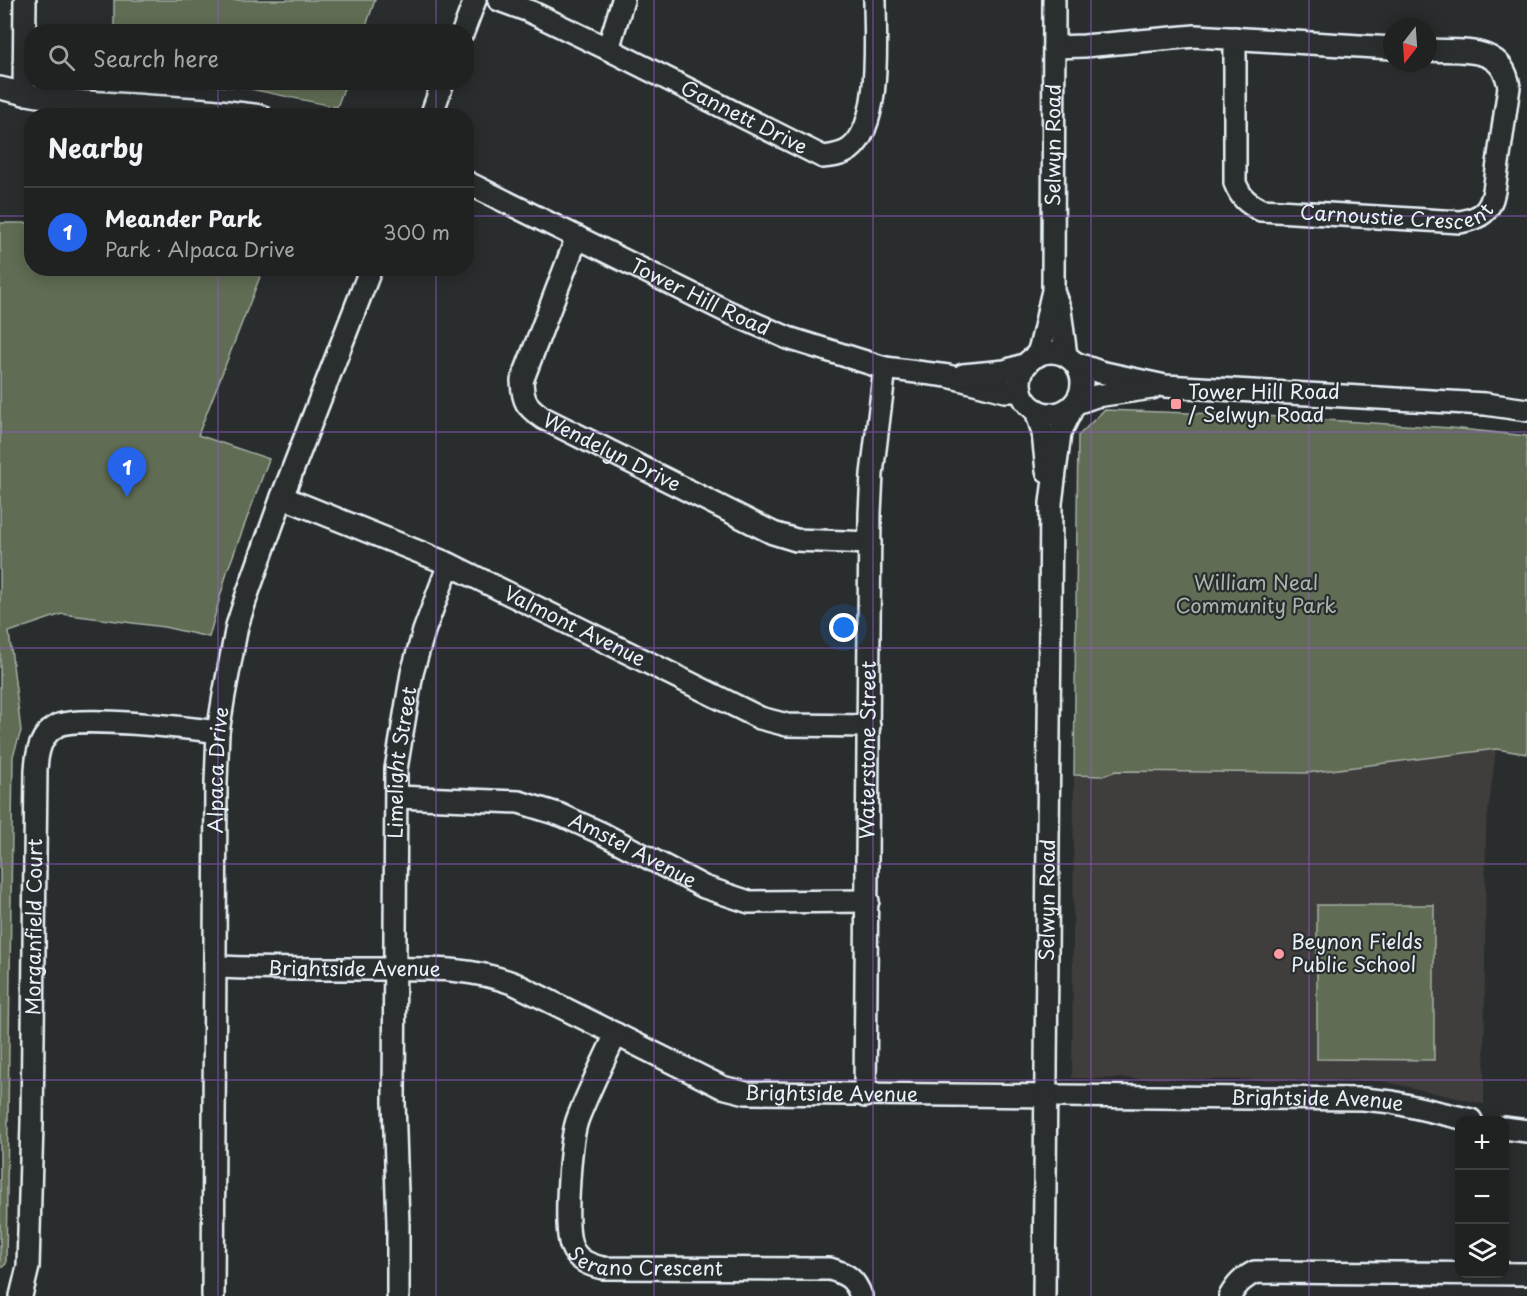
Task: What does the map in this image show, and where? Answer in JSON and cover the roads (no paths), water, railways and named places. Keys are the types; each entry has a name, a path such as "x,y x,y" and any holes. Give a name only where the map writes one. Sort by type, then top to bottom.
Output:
{"street":[{"path":"25,0 25,24"},
{"path":"466,24 475,0"},
{"name":"Gannett Drive","path":"499,0 529,11 608,49 823,157 850,149 858,140 872,105 875,0"},
{"path":"608,49 623,0"},
{"name":"Selwyn Road","path":"1032,360 1044,336 1053,291 1054,0"},
{"path":"1054,47 1194,36 1383,47"},
{"name":"Carnoustie Crescent","path":"1235,38 1235,183 1239,194 1246,202 1261,210 1460,222 1475,219 1492,203 1509,87 1508,77 1499,63 1491,56 1481,53 1437,51"},
{"path":"0,88 69,101 193,108"},
{"path":"24,90 24,94"},
{"path":"434,108 441,90"},
{"name":"Tower Hill Road","path":"474,186 726,311 788,338 885,368 948,376 1005,391 1021,391"},
{"name":"Wendelyn Drive","path":"578,237 522,381 522,395 528,408 543,418 773,533 796,540 870,543"},
{"name":"Alpaca Drive","path":"213,1296 218,732 237,626 248,592 282,497 368,276"},
{"name":"Selwyn Road","path":"1053,291 1060,310 1070,359"},
{"path":"1165,386 1096,396 1055,415 1036,410 1029,405 1021,391 1020,382 1022,372 1032,360 1051,352 1100,372 1165,386 1485,404 1527,410"},
{"path":"1070,359 1082,378 1083,387 1074,405"},
{"name":"Tower Hill Road","path":"948,376 1005,371 1032,360"},
{"name":"Waterstone Street","path":"865,1096 870,543 872,474 885,368"},
{"name":"Selwyn Road","path":"1044,1296 1051,503 1060,433 1074,405"},
{"name":"Selwyn Road","path":"1036,410 1043,433 1051,503"},
{"name":"Valmont Avenue","path":"282,497 449,564 760,718 787,725 869,726"},
{"name":"Limelight Street","path":"395,969 396,769 412,674 424,631 449,564"},
{"name":"Morganfield Court","path":"21,1296 28,1267 36,756 40,743 58,725 71,722 125,723 218,732"},
{"name":"Amstel Avenue","path":"397,797 519,802 561,815 601,833 704,887 749,902 868,901"},
{"name":"Brightside Avenue","path":"216,967 468,971 491,975 515,984 722,1087 746,1094 1363,1099 1392,1102 1455,1117"},
{"path":"395,969 394,1102 398,1296"},
{"name":"Serano Crescent","path":"616,1035 577,1119 572,1142 569,1226 571,1246 581,1260 592,1266 603,1268 830,1269 845,1273 856,1282 861,1296"},
{"path":"1509,1129 1527,1131"},
{"path":"1230,1296 1237,1284 1255,1272 1527,1274"}],"place":[{"name":"Tower Hill Road / Selwyn Road","path":"1176,404"},
{"name":"Meander Park","path":"127,497"},
{"name":"Beynon Fields Public School","path":"1279,954"}],"park label":[{"name":"William Neal Community Park","path":"1256,594"}]}
